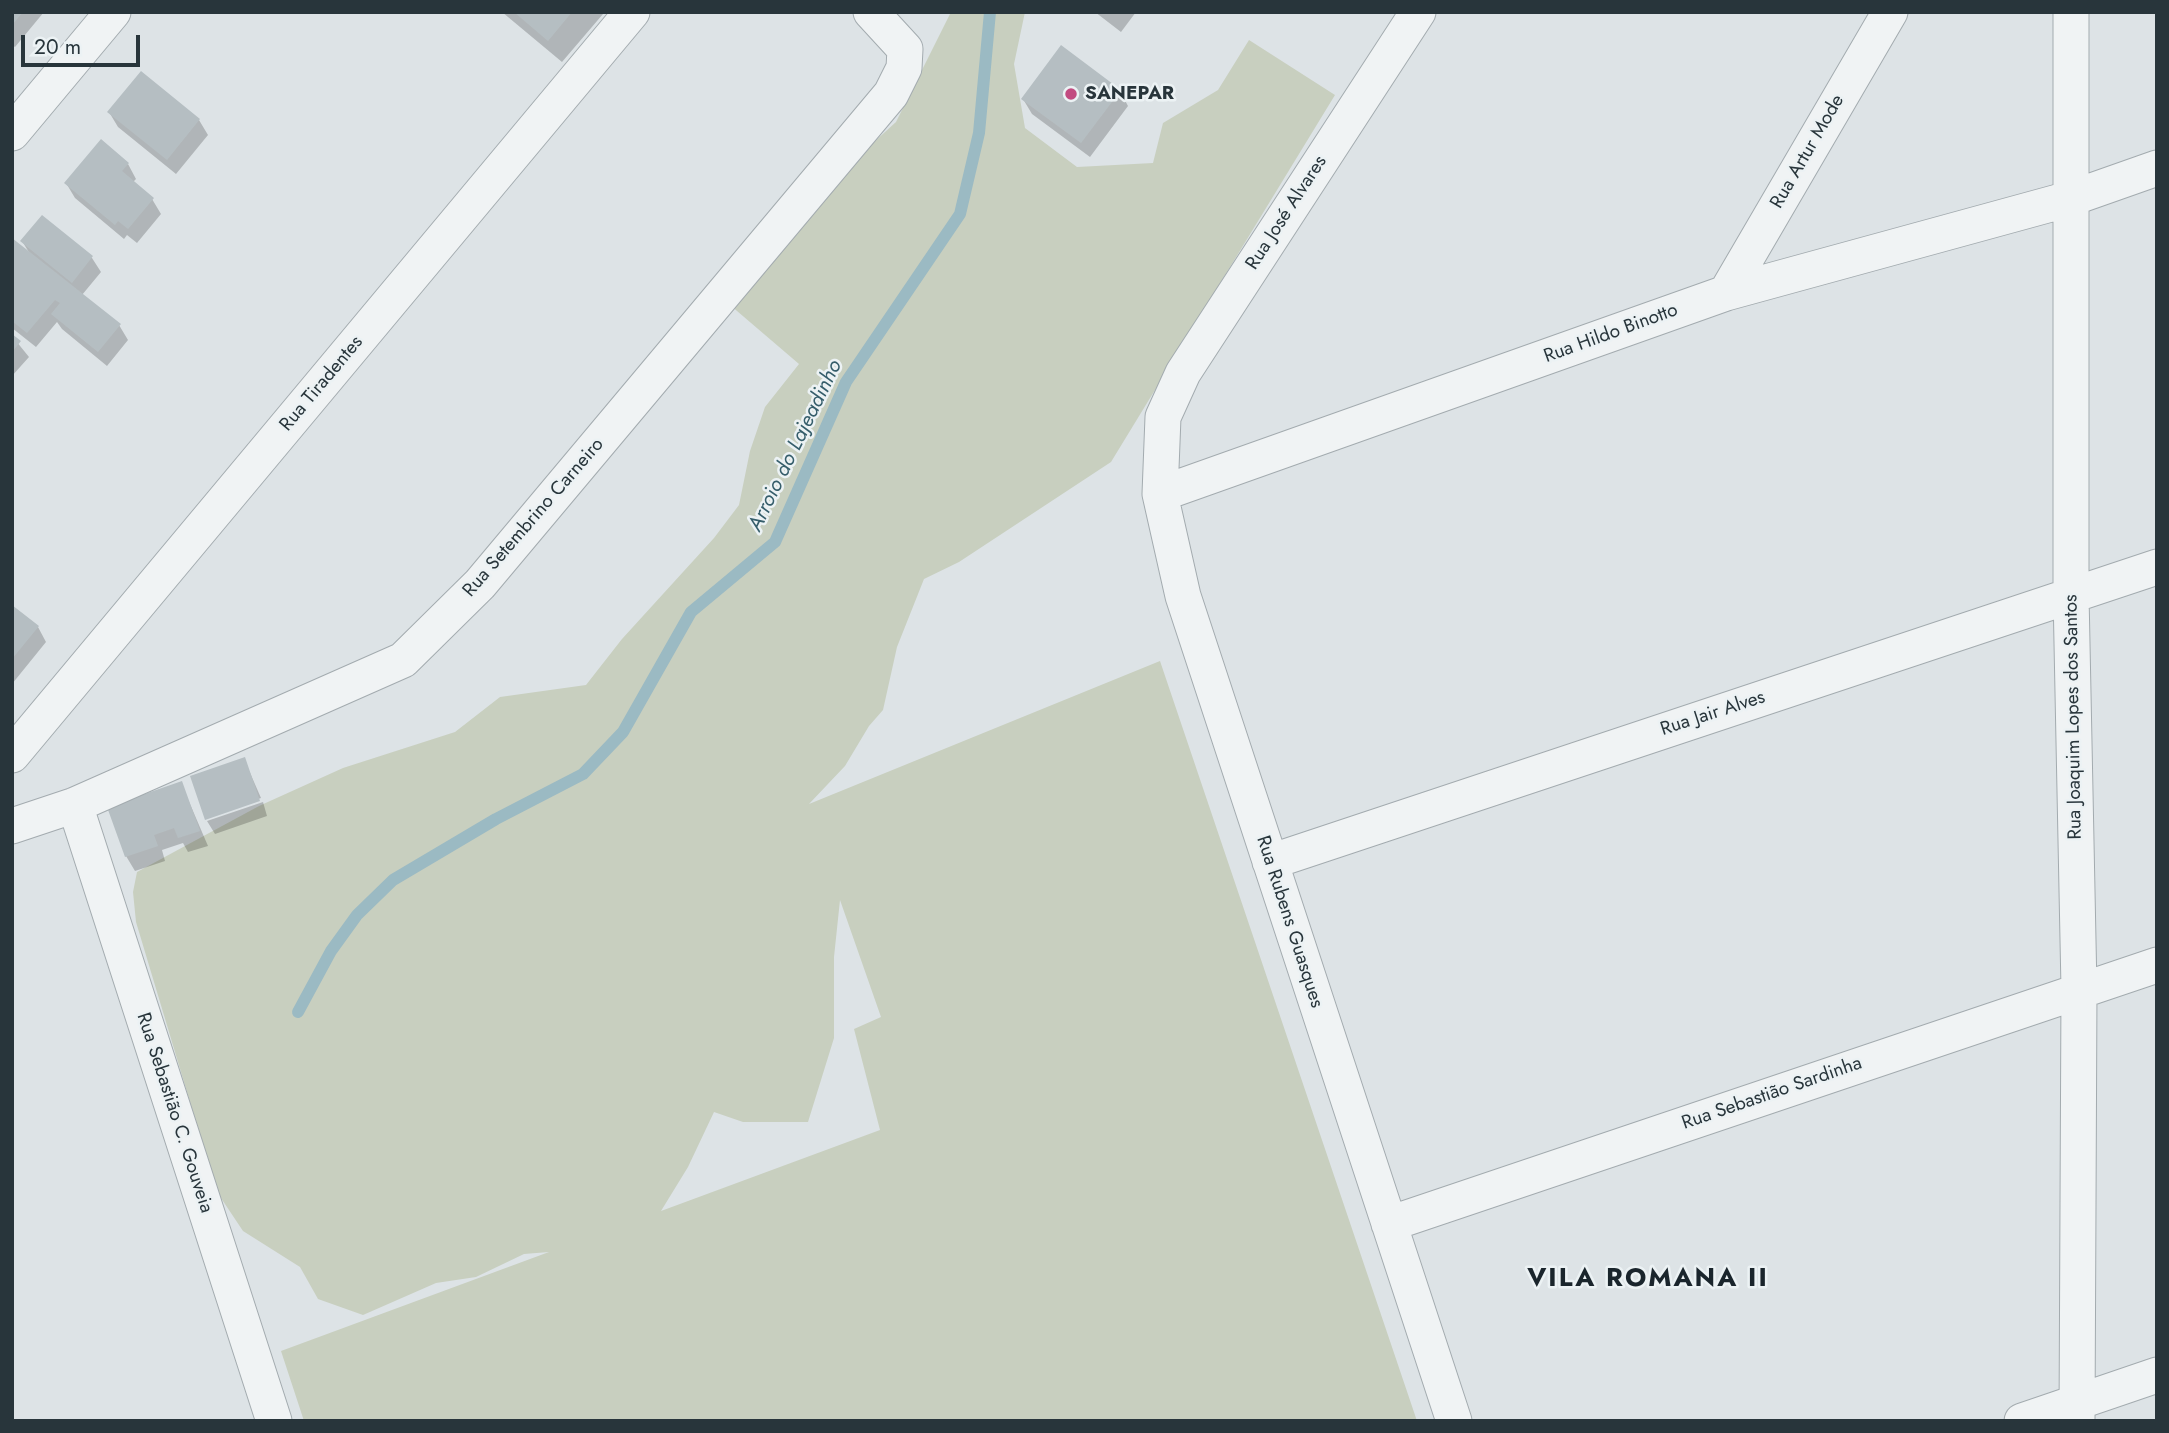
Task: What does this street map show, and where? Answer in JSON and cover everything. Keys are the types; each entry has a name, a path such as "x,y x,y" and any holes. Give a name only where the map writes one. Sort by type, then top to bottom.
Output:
{"street":[{"path":"12,133 113,12"},
{"name":"Rua Tiradentes","path":"12,755 632,12"},
{"name":"Rua Setembrino Carneiro","path":"12,826 75,805 403,660 480,584 891,94 904,68 905,49 870,12"},
{"name":"Rua José Alvares","path":"1163,416 1182,373 1418,12"},
{"name":"Rua Artur Mode","path":"1726,293 1890,12"},
{"name":"Rua Joaquim Lopes dos Santos","path":"2071,12 2071,594 2079,989 2077,1412"},
{"name":"Rua Hildo Binotto","path":"1160,494 1726,293 2069,199 2157,168"},
{"name":"Rua Rubens Guasques","path":"1163,416 1160,494 1182,596 1454,1421"},
{"name":"Rua Jair Alves","path":"1270,862 2157,567"},
{"name":"Rua Sebastião C. Gouveia","path":"75,805 274,1421"},
{"name":"Rua Sebastião Sardinha","path":"1389,1224 2079,989 2157,965"},
{"path":"2022,1421 2077,1412 2157,1376"}],"green space":[{"path":"951,12 1025,12 1014,64 1025,128 1077,167 1153,163 1163,123 1218,90 1249,40 1335,95 1111,462 959,562 924,579 897,647 883,710 869,726 845,766 809,804 1160,661 1417,1421 304,1421 281,1351 549,1252 524,1254 476,1277 436,1283 363,1315 318,1299 300,1267 243,1231 217,1192 136,922 133,892 137,872 259,806 343,768 455,732 500,697 586,685 622,639 714,538 739,505 750,451 765,407 799,364 730,305 828,184 896,122","holes":["840,900 881,1017 854,1029 880,1130 661,1211 688,1167 714,1112 743,1122 808,1122 834,1038 834,957"]}],"building":[{"path":"12,12 23,12 12,25"},
{"path":"514,12 572,12 548,41"},
{"name":"SANEPAR","path":"1061,45 1121,90 1081,143 1021,99"},
{"path":"141,71 200,119 167,160 107,112"},
{"path":"101,139 129,163 122,171 154,198 128,229 118,221 115,225 64,183"},
{"path":"42,215 93,256 72,283 20,241"},
{"path":"12,238 121,324 98,352 51,314 60,303 55,300 27,333 12,321"},
{"path":"12,334 21,341 12,352"},
{"path":"12,605 39,626 12,659"},
{"path":"245,757 260,801 205,820 190,776"},
{"path":"182,781 200,831 178,838 174,828 154,835 158,846 125,857 107,807"}],"waterway":[{"name":"Arroio do Lajeadinho","path":"298,1012 331,951 357,915 393,880 496,819 583,774 623,732 691,612 775,542 846,382 960,214 979,133 990,12"}],"place":[{"name":"SANEPAR","path":"1071,94"}],"district":[{"name":"VILA ROMANA II","path":"1648,1280"}]}
